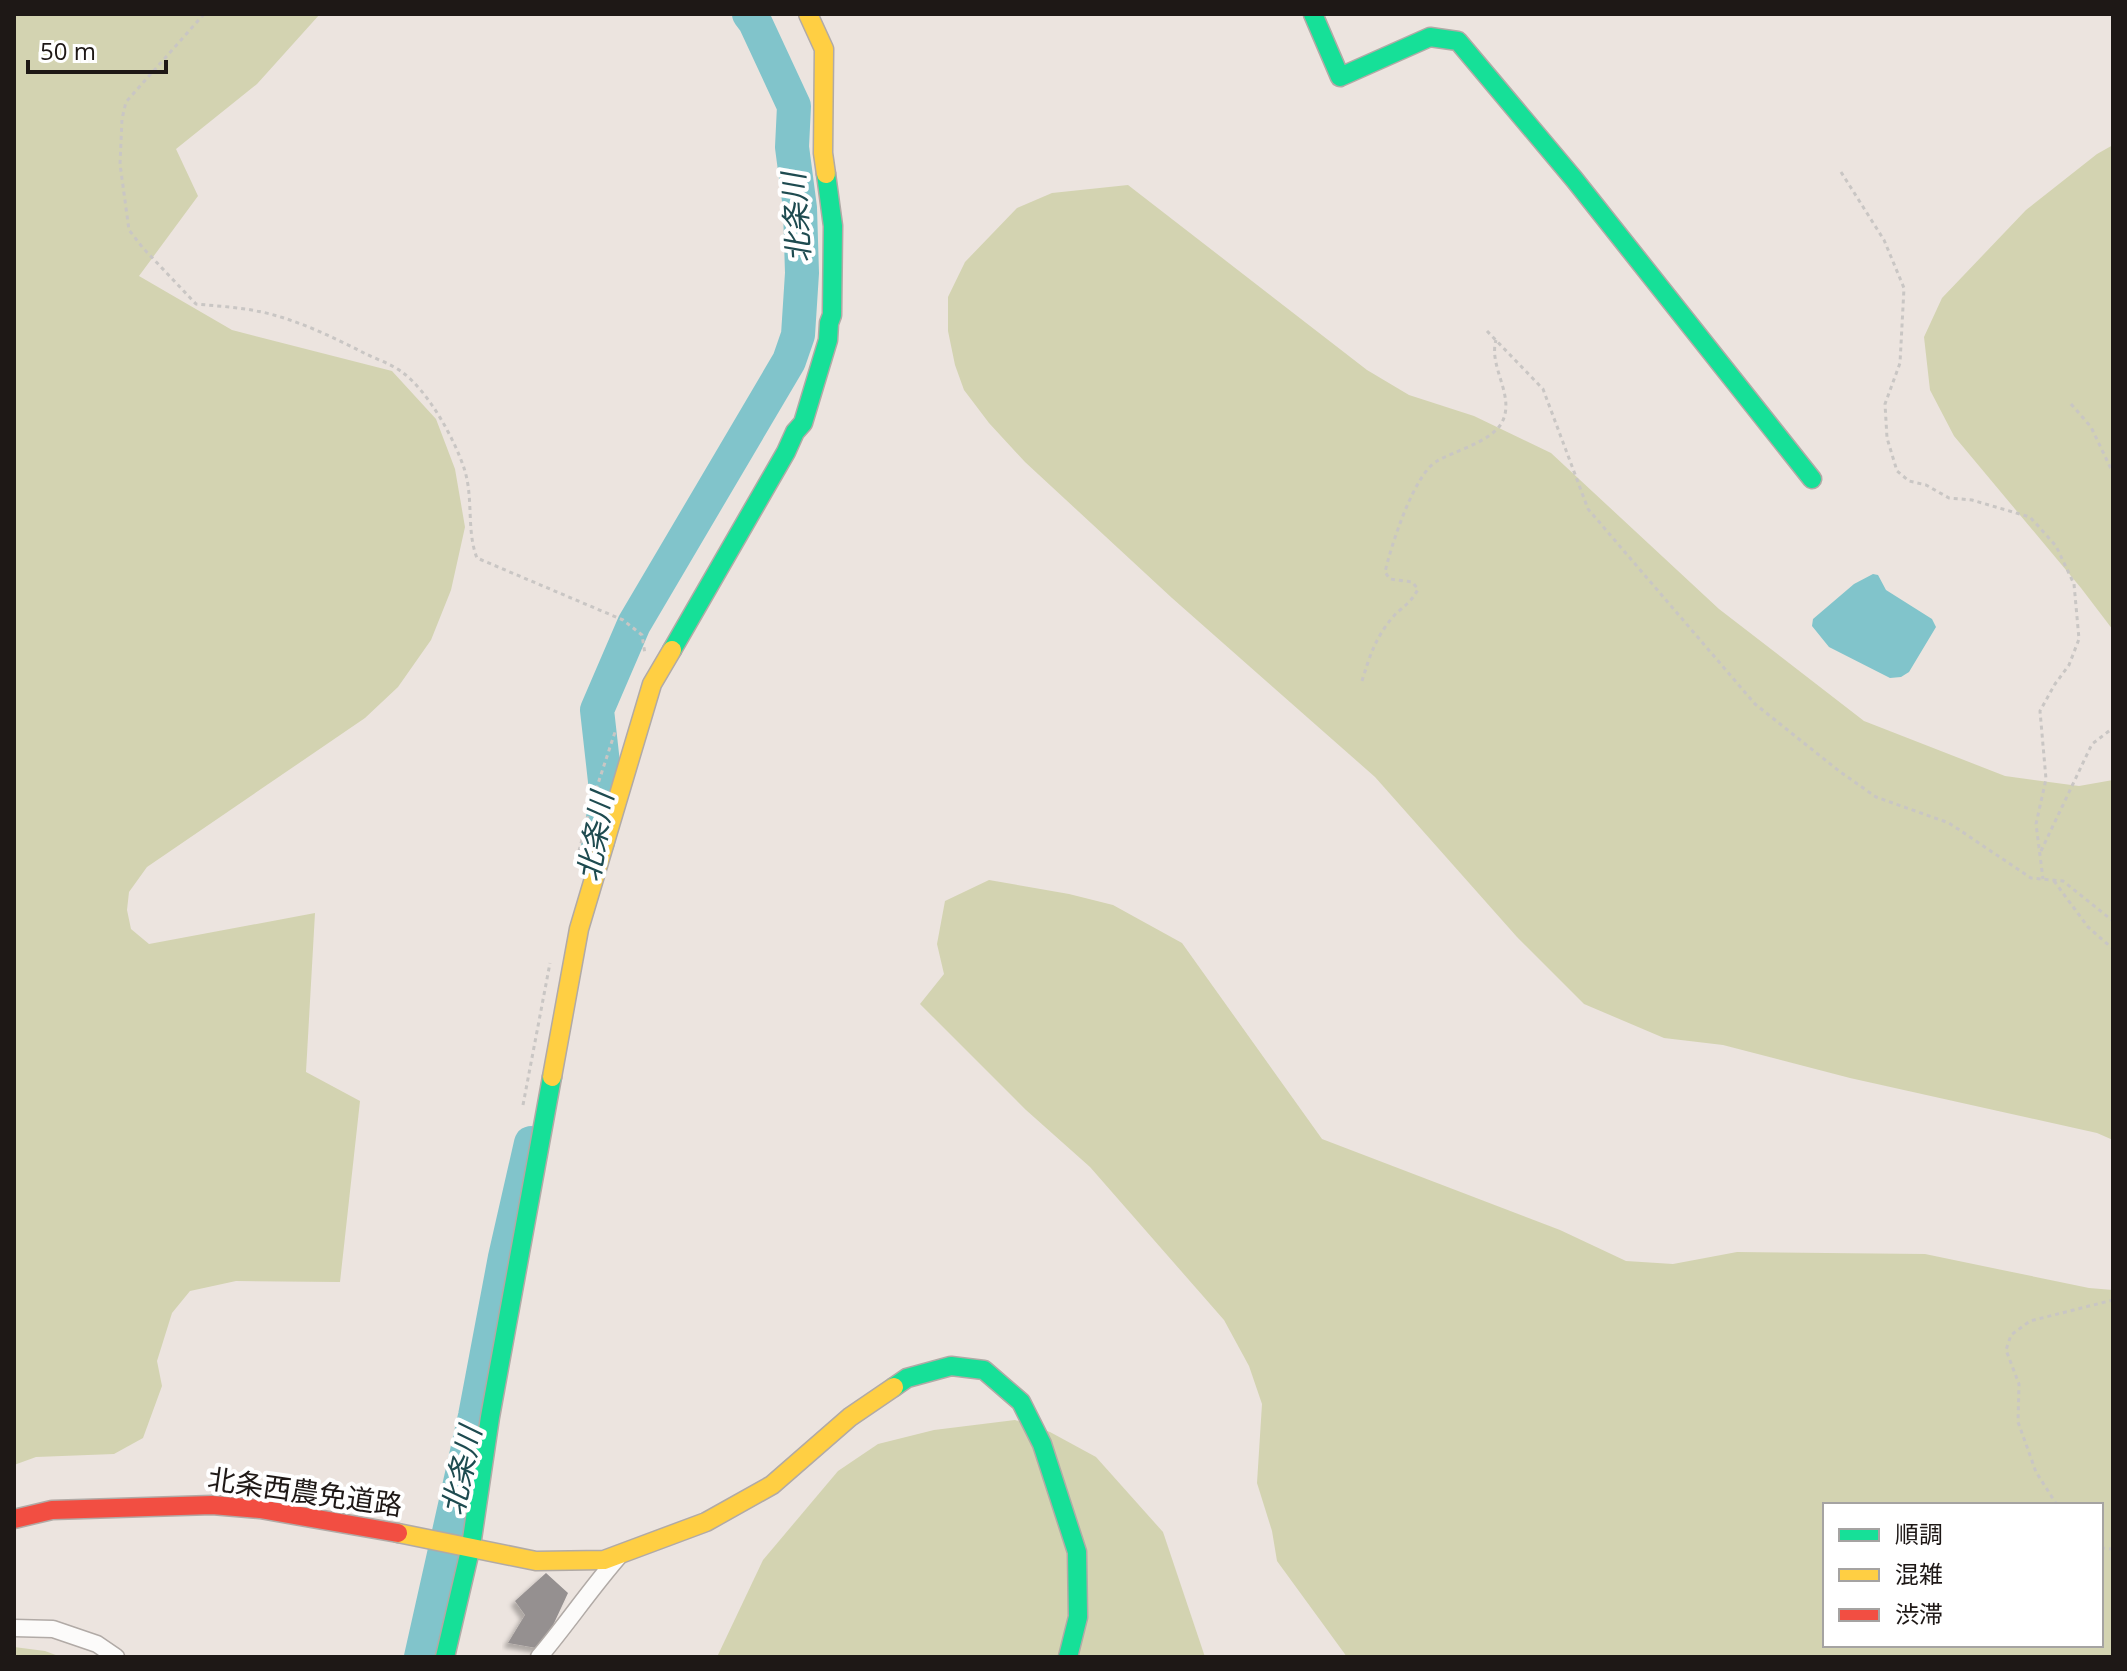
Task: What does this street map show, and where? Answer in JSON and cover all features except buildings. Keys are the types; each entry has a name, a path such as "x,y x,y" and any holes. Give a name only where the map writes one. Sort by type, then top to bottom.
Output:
{"street":[{"path":"445,1657 471,1546 490,1417 579,929 652,684 795,432 803,423 828,340 832,315 833,226 823,153 824,49 808,14"},
{"path":"1313,14 1340,77 1430,37 1458,41 1574,179 1812,479"},
{"name":"北条西農免道路","path":"14,1519 52,1510 212,1505 260,1509 471,1546 536,1561 604,1560 706,1522 772,1485 850,1417 907,1378 951,1366 984,1370 1021,1402 1042,1444 1077,1552 1078,1617 1068,1657"},
{"path":"539,1657 620,1554"},
{"path":"14,1628 53,1629 97,1644 116,1657"}],"path":[{"path":"204,14 126,102 120,164 129,230 196,304 257,311 278,317 357,349 402,372 423,393 447,431 464,467 471,495 472,545 477,558 623,620 642,635 646,652 640,665"},
{"path":"1841,172 1884,240 1904,288 1900,363 1885,404 1887,438 1897,471 1909,481 1926,485 1949,498 1972,500 2030,517 2056,546 2074,584 2079,639 2069,665 2040,711 2046,779 2036,824 2043,879"},
{"path":"1487,331 1543,389 1588,509 1755,704 1876,797 1949,823 2031,878 2063,881 2113,921"},
{"path":"1362,681 1372,646 1394,615 1412,601 1418,589 1412,582 1390,579 1385,572 1402,517 1420,481 1434,462 1478,442 1500,425 1507,404 1493,350 1496,340"},
{"path":"2071,404 2091,427 2113,473"},
{"path":"2040,854 2092,744 2113,728"},
{"path":"580,850 615,732"},
{"path":"2054,881 2088,927 2113,949"},
{"path":"523,1105 553,954"},
{"path":"2056,1503 2036,1472 2018,1422 2019,1384 2006,1350 2011,1335 2030,1321 2113,1300"}],"green space":[{"path":"14,14 320,14 257,84 176,149 198,196 139,276 232,330 392,371 436,419 455,469 465,527 451,590 431,640 398,687 365,718 147,867 129,892 127,910 131,929 149,944 315,913 306,1072 360,1101 340,1282 236,1281 190,1291 172,1313 157,1361 162,1386 143,1438 114,1454 36,1457 14,1465"},
{"path":"2113,145 2113,630 1954,436 1930,390 1924,337 1942,298 2026,210"},
{"path":"1128,185 1367,370 1409,395 1474,416 1551,453 1719,609 1864,721 2005,776 2079,786 2113,780 2113,1140 2097,1133 1850,1078 1723,1045 1664,1038 1584,1004 1517,937 1375,777 1172,598 1025,462 964,390 948,331 948,297 965,262 1017,208 1052,193"},
{"path":"989,880 1113,905 1182,943 1322,1139 1560,1230 1626,1261 1673,1264 1737,1252 1925,1254 2089,1288 2113,1290 2113,1657 1347,1657 1277,1561 1272,1531 1257,1483 1262,1404 1249,1366 1224,1320 1090,1167 1026,1110 920,1004 944,974 937,944 945,901"},
{"path":"1015,1420 1050,1432 1096,1457 1163,1532 1205,1657 717,1657 763,1560 838,1471 878,1444 934,1430"},
{"path":"14,1647 45,1651 61,1657 14,1657"}],"water":[{"path":"1873,574 1878,575 1886,590 1932,619 1936,627 1909,672 1901,677 1890,678 1829,647 1812,626 1813,619 1854,584"}],"waterway":[{"name":"北条川","path":"598,842 607,799 597,710 634,624 789,361 798,335 802,273 800,208 792,147 794,106 749,14"},
{"name":"北条川","path":"421,1657 531,1143"}],"traffic: fast":[{"path":"1313,14 1340,77 1430,37 1458,41 1574,179 1812,479"},
{"path":"672,650 795,432 803,423 828,340 832,315 833,226 826,174"},
{"path":"445,1657 471,1546 490,1417 552,1077"},
{"path":"894,1387 907,1378 951,1366 984,1370 1021,1402 1042,1444 1077,1552 1078,1617 1068,1657"}],"traffic: slow":[{"path":"808,14 824,49 823,153 826,174"},
{"path":"552,1077 579,929 652,684 672,650"},
{"path":"398,1533 536,1561 604,1560 706,1522 772,1485 850,1417 894,1387"}],"traffic: jam":[{"path":"14,1519 52,1510 212,1505 260,1509 398,1533"}]}
